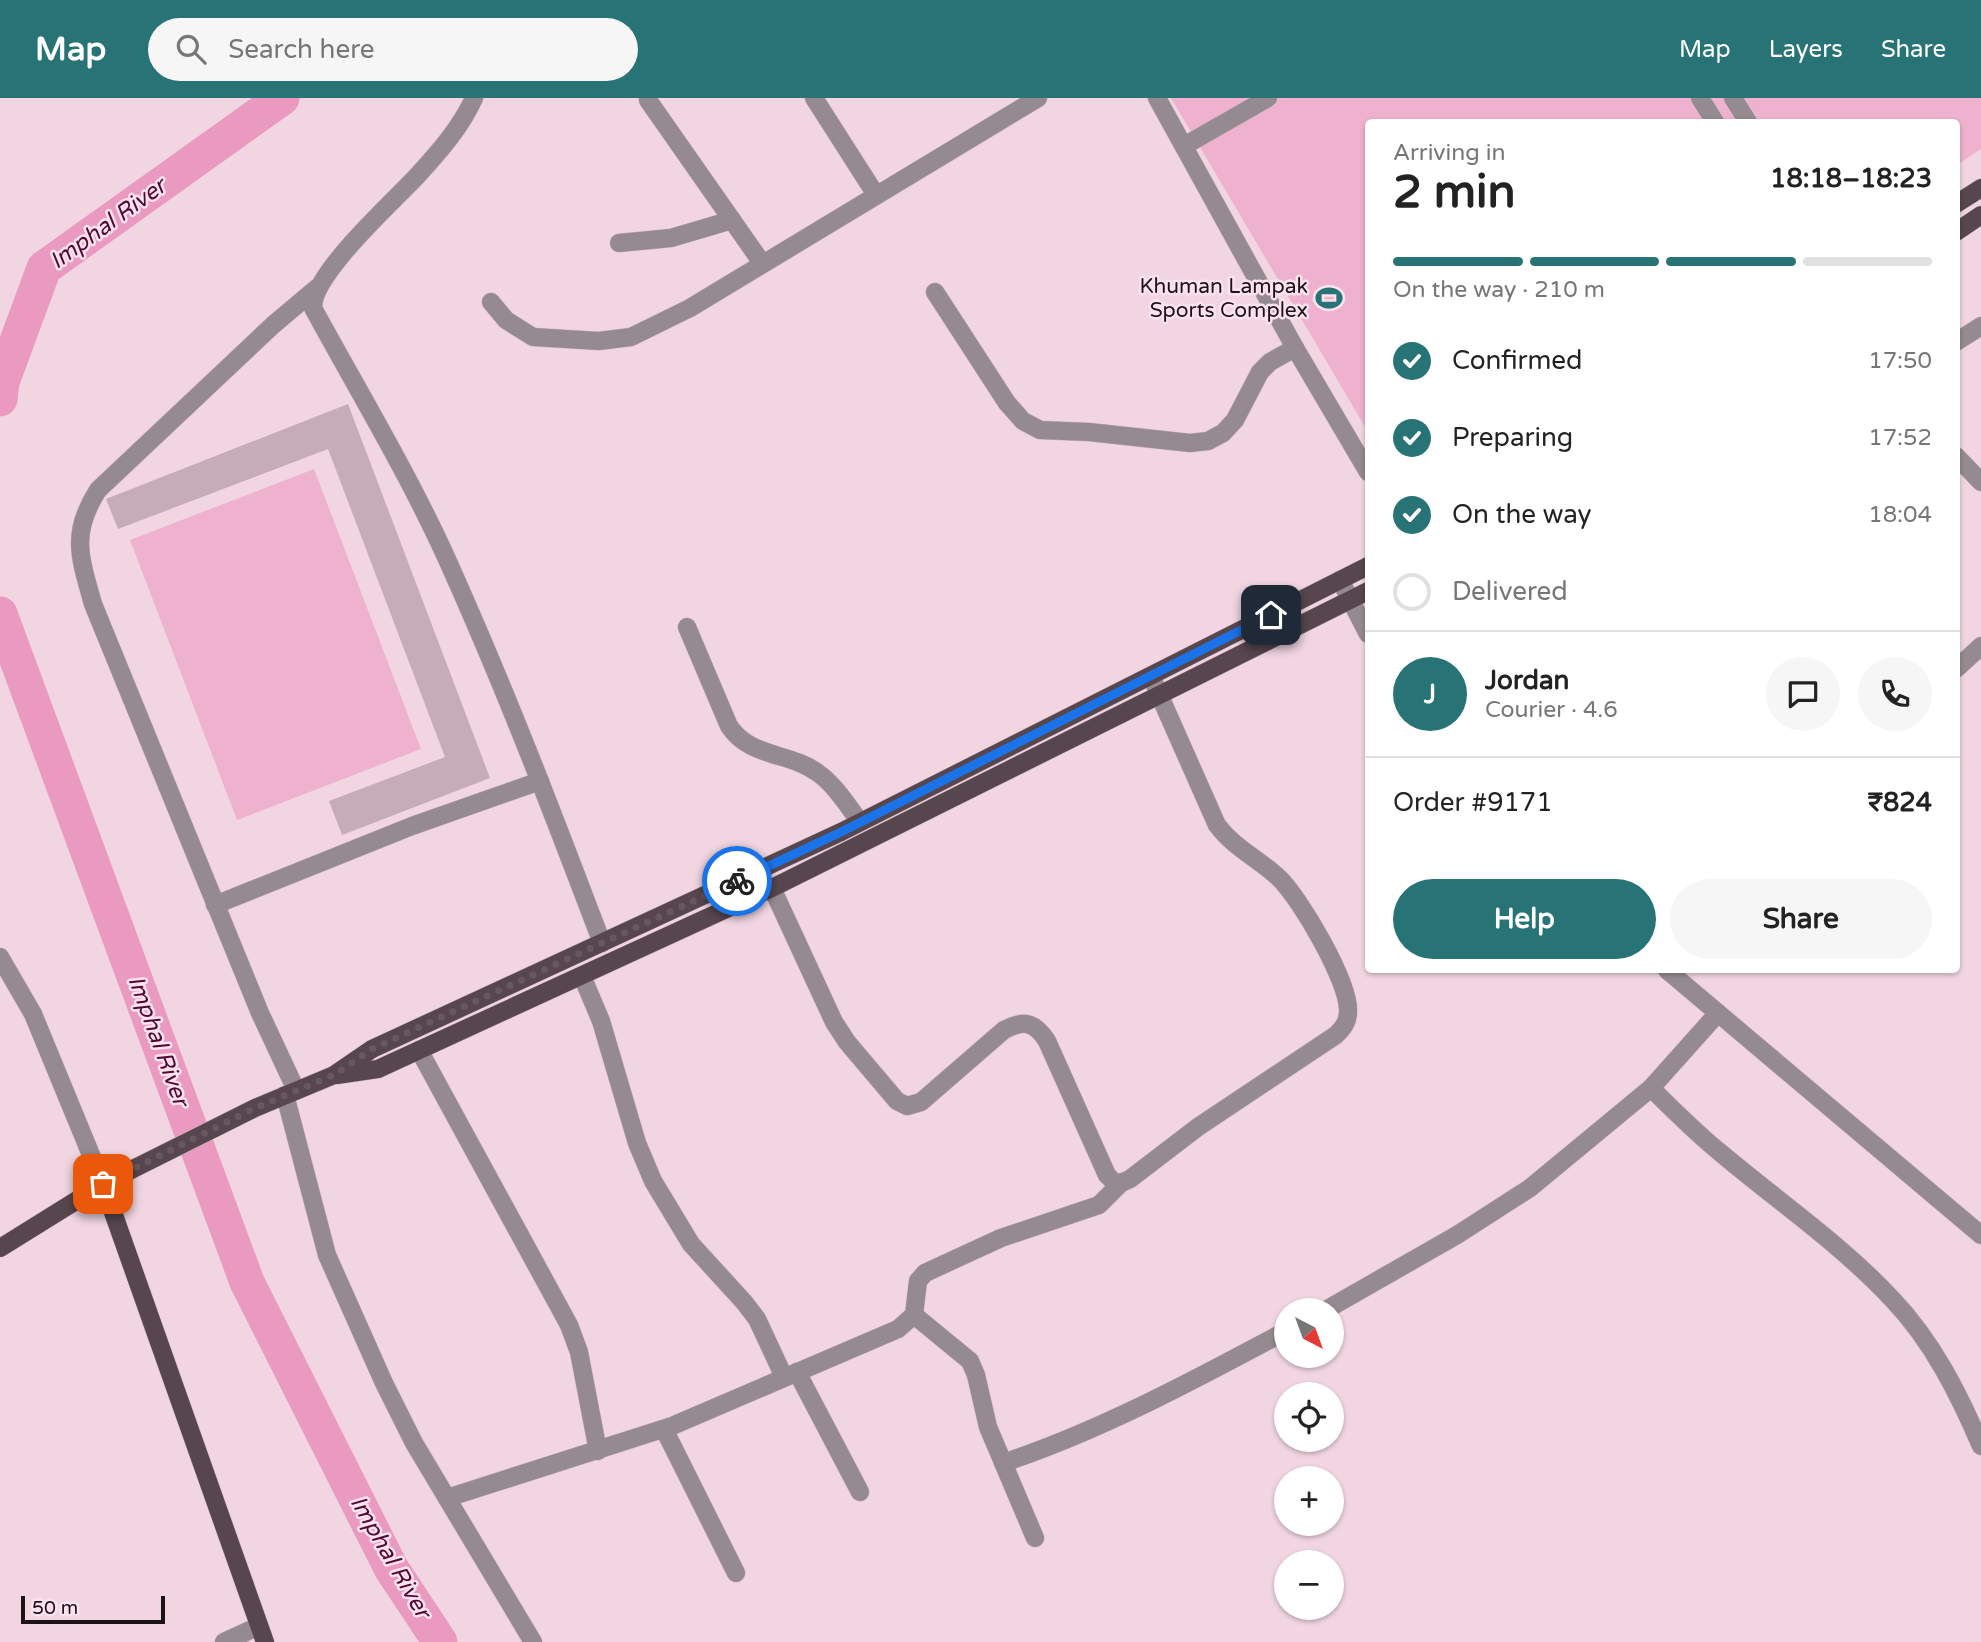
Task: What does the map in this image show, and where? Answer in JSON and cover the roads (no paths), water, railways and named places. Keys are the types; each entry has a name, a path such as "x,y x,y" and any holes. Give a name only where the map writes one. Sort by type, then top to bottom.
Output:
{"main road":[{"path":"1960,201 1981,188"},
{"path":"1960,229 1981,215"},
{"path":"0,1248 109,1181 255,1108 334,1075 372,1049 860,822 1365,568"},
{"path":"334,1075 378,1069 772,888 1365,593"},
{"path":"109,1181 262,1634"}],"street":[{"path":"474,98 449,139 334,265 313,299 313,308 448,562 540,780 602,943"},
{"path":"814,98 876,195"},
{"path":"491,302 506,320 533,337 614,341 631,337 690,308 1038,98"},
{"path":"1157,98 1295,348 1365,467"},
{"path":"1184,146 1268,98"},
{"path":"1700,98 1713,119"},
{"path":"1733,98 1746,119"},
{"path":"648,100 762,263"},
{"path":"619,243 671,238 733,220"},
{"path":"319,287 273,325 98,490 85,510 79,530 82,561 93,604 290,1093 327,1255 414,1443 533,1642"},
{"path":"935,292 1007,403 1023,421 1040,430 1089,432 1190,443 1208,441 1223,433 1235,420 1260,372 1270,362 1295,348"},
{"path":"1960,339 1981,326"},
{"path":"1960,460 1981,482"},
{"path":"1340,580 1365,628"},
{"path":"687,627 720,706 737,738 820,774 860,822"},
{"path":"1960,665 1981,646"},
{"path":"447,1498 664,1429 898,1329 914,1315 918,1282 925,1273 1001,1238 1099,1205 1121,1182 1336,1035 1346,1025 1349,1010 1345,993 1301,903 1279,877 1228,841 1217,825 1151,676"},
{"path":"215,905 412,825 540,780"},
{"path":"772,888 834,1022 879,1082 897,1101 908,1106 921,1102 1004,1030 1018,1022 1028,1022 1040,1030 1047,1041 1107,1175 1114,1182 1121,1182"},
{"path":"0,957 37,1024 109,1181"},
{"path":"1671,973 1981,1235"},
{"path":"582,976 601,1021 637,1143 653,1181 691,1244 757,1320 860,1492"},
{"path":"1344,1300 1435,1248 1530,1188 1651,1088 1718,1013"},
{"path":"419,1050 569,1325 579,1352 598,1451"},
{"path":"1651,1088 1712,1146 1840,1249 1894,1301 1943,1368 1965,1407 1981,1446"},
{"path":"914,1315 970,1361 976,1375 988,1427 1035,1538"},
{"path":"1003,1463 1065,1442 1125,1415 1274,1337"},
{"path":"664,1429 736,1573"},
{"path":"224,1642 262,1634"}],"waterway":[{"name":"Imphal River","path":"0,399 2,382 44,268 282,98"},
{"name":"Imphal River","path":"0,614 247,1282 391,1568 440,1642"}],"place":[{"name":"Khuman Lampak Sports Complex","path":"1329,298"}]}
